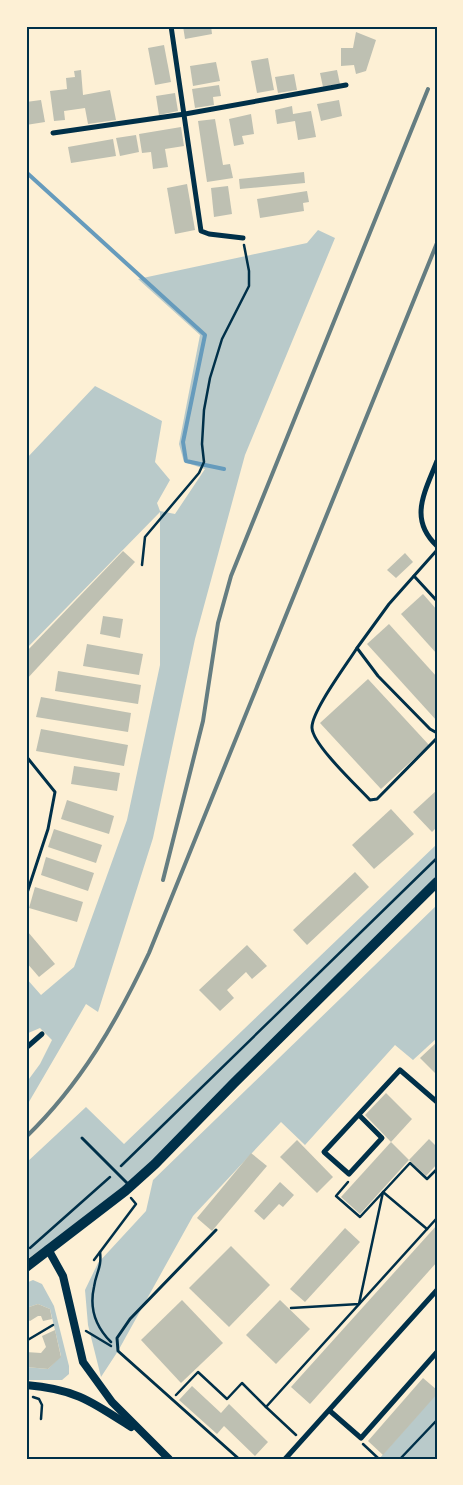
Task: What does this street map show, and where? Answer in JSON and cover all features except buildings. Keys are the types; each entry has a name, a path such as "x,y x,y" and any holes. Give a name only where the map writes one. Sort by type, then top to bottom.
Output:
{"main road":[{"path":"26,1266 128,1189 437,882"}],"street":[{"path":"172,26 201,231 209,234 243,238"},
{"path":"53,133 185,114 346,85"},
{"path":"437,461 420,506 421,524 429,539 437,548"},
{"path":"26,1048 42,1034"},
{"path":"359,1115 382,1138 349,1174 324,1152 400,1070 437,1102"},
{"path":"48,1249 63,1276 84,1362 112,1402 169,1459"},
{"path":"284,1459 330,1411 437,1290"},
{"path":"330,1411 361,1438 437,1352"},
{"path":"26,1385 75,1393 142,1434"}],"lane":[{"path":"437,548 389,604 357,648 316,713 312,727 313,733 327,754 370,800 378,798 437,738"},
{"path":"414,576 437,601"},
{"path":"357,648 378,676 430,729 437,733"},
{"path":"26,756 55,792 48,829 26,896"},
{"path":"82,1138 116,1172 128,1189"},
{"path":"216,1230 123,1327 117,1338 118,1350 239,1459"}],"path":[{"path":"142,565 145,537 202,467 204,456 202,444 204,410 210,378 222,339 249,286 243,238"},
{"path":"26,1252 116,1172 437,858"},
{"path":"351,1172 354,1176 336,1196 360,1217 410,1163 427,1178 436,1169"},
{"path":"94,1260 136,1204 128,1189"},
{"path":"383,1192 427,1229"},
{"path":"359,1304 383,1192"},
{"path":"266,1407 437,1218"},
{"path":"100,1252 102,1264 94,1286 92,1302 95,1322 102,1333 118,1350"},
{"path":"291,1308 359,1304"},
{"path":"26,1342 53,1324"},
{"path":"84,1325 87,1333 118,1350"},
{"path":"172,1399 198,1372 227,1399 242,1383 302,1440"},
{"path":"33,1397 39,1399 42,1405 41,1419"},
{"path":"400,1459 437,1420"},
{"path":"361,1438 365,1448 378,1459"}],"shaded area":[{"path":"318,230 335,238 245,455 195,639 153,838 98,1012 86,1004 26,1107 26,1083 40,1064 52,1040 40,1028 26,1034 26,978 41,995 74,967 127,820 160,665 160,512 26,649 26,459 95,386 162,421 155,462 170,480 157,503 160,511 175,514 205,469 184,462 179,444 200,335 138,279 307,243"},
{"path":"437,844 437,881 233,1084 134,1178 85,1219 26,1260 26,1163 86,1107 124,1144"},
{"path":"437,905 437,1038 413,1060 395,1045 305,1145 281,1122 193,1216 118,1351 101,1377 88,1325 85,1290 98,1263 146,1211 153,1180"},
{"path":"33,1280 42,1284 54,1306 69,1366 69,1374 62,1380 26,1380 26,1367 48,1369 61,1356 50,1309 38,1304 26,1308 26,1283"},
{"path":"436,1394 437,1459 379,1459"}],"waterway":[{"path":"26,172 205,335 183,442 186,461 224,469"}],"railway":[{"path":"163,880 203,721 218,623 231,576 428,89"},
{"path":"26,1137 64,1095 96,1051 124,1003 149,953 437,243"}]}
